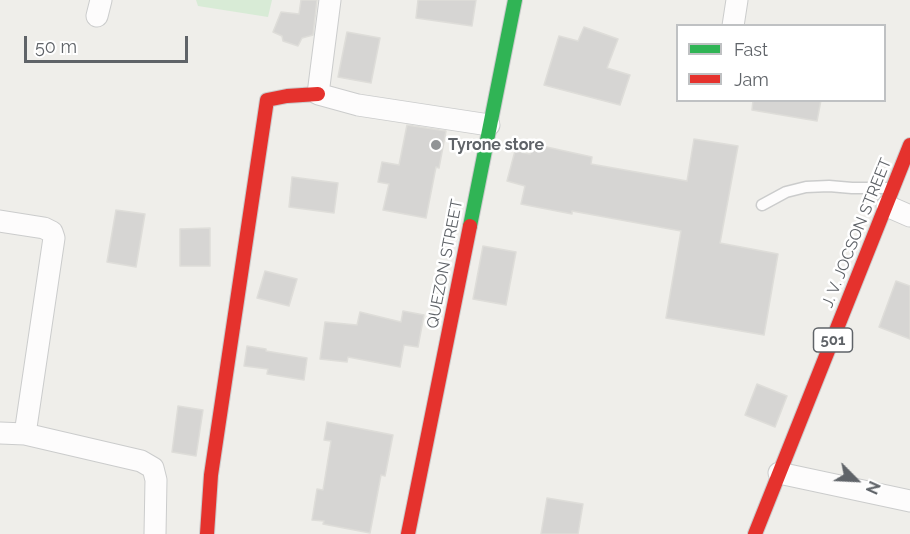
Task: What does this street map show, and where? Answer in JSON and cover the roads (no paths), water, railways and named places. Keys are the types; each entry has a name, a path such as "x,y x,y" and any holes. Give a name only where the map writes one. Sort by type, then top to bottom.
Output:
{"main road":[{"name":"QUEZON STREET","path":"408,534 515,0"},
{"path":"207,534 211,475 267,100 318,94"},
{"name":"J. V. JOCSON STREET","path":"755,534 910,145"}],"street":[{"path":"330,0 318,94 358,105 489,125"},
{"path":"733,24 737,0"},
{"path":"890,197 910,216"},
{"path":"0,221 44,228 52,232 54,238 25,434"},
{"path":"0,433 25,434 141,461 153,468 156,480 155,534"},
{"path":"779,473 910,501"}],"lane":[{"path":"762,205 786,192 806,187 852,188 890,197"}],"place":[{"name":"Tyrone store","path":"436,145"}]}
